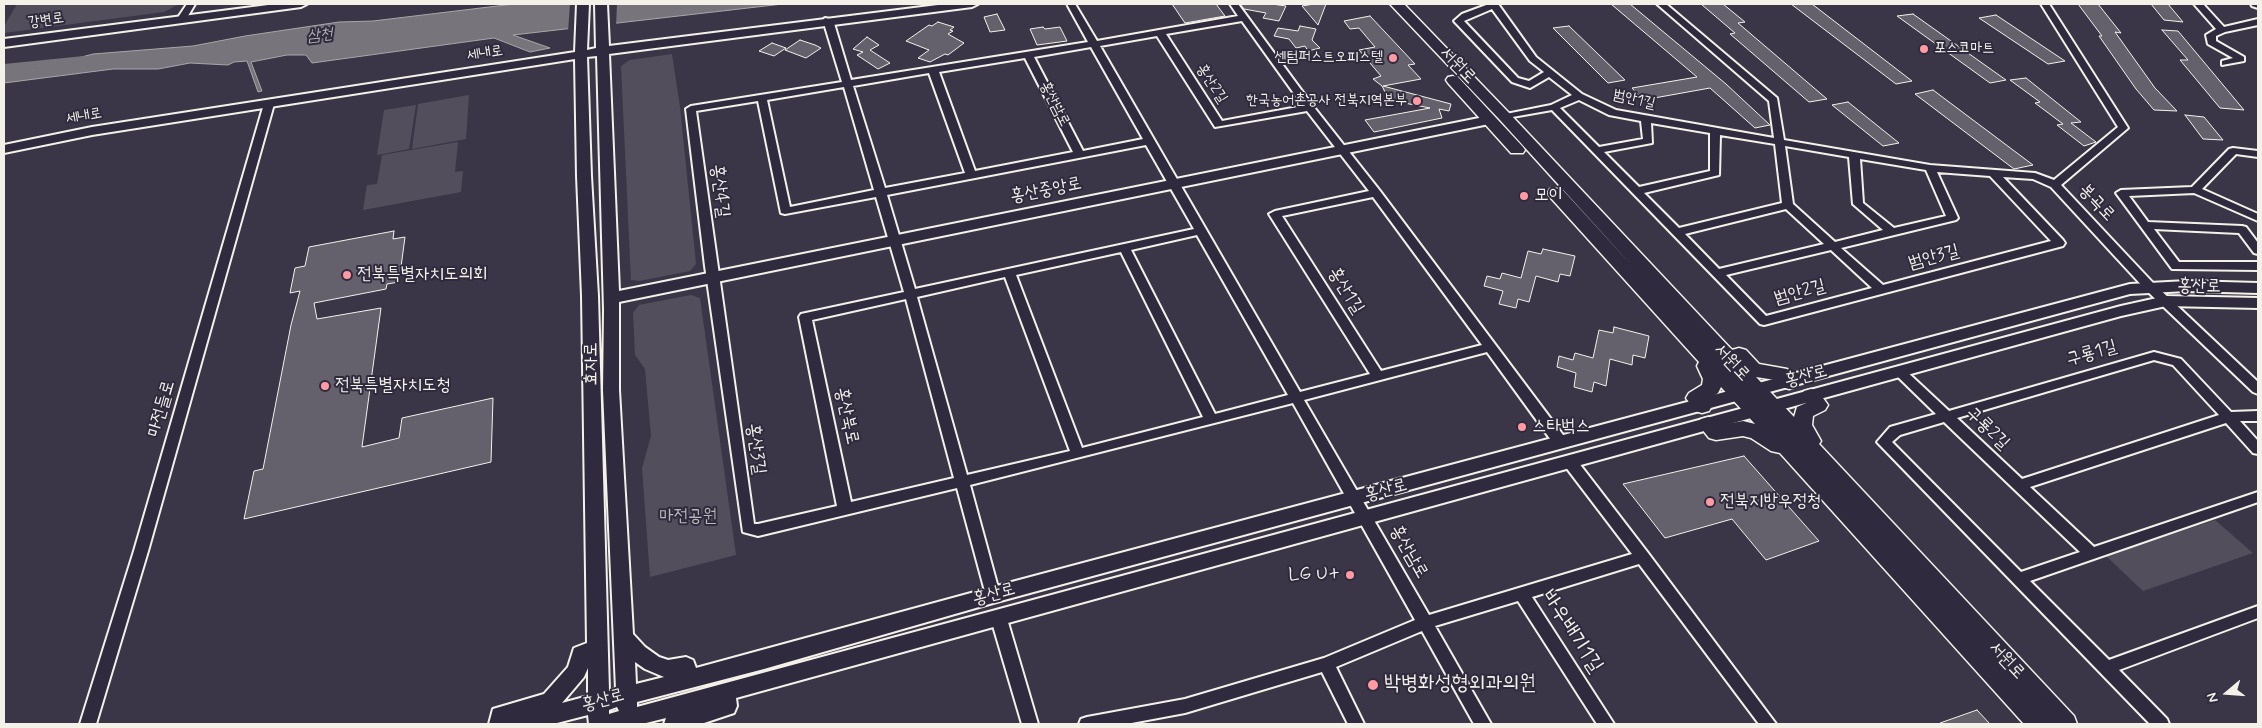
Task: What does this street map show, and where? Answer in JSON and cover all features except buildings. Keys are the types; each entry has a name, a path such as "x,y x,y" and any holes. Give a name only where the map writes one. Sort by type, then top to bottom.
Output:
{"main road":[{"name":"서원로","path":"1383,4 1497,118"},
{"name":"서원로","path":"1397,4 1497,118 1802,451 2039,724"},
{"path":"1702,406 1696,398 1711,388 1712,379 1706,366 1739,355 1753,369 1780,374 1788,382"},
{"path":"1708,424 1716,433 1743,428 1758,433 1777,445 1792,461 1812,441 1802,425 1804,412 1818,404 1811,396"},
{"name":"서원로","path":"1802,451 2065,724"}],"street":[{"path":"182,20 191,4"},
{"name":"강변로","path":"4,43 301,4"},
{"name":"효자로","path":"583,4 584,176 590,296 599,724"},
{"name":"효자로","path":"601,4 611,298 612,390 628,722"},
{"name":"세내로","path":"4,149 92,131 269,104 601,46 641,45 828,20 972,4"},
{"name":"홍산남로","path":"1072,4 1173,184 1483,724"},
{"path":"1234,4 1561,443"},
{"path":"1493,4 1465,16 1459,22 1515,80 1530,85 1549,73"},
{"name":"범안1길","path":"1493,4 1532,59 1578,96 1613,113 1930,168 2035,176 2055,185"},
{"path":"1661,4 1774,100 1781,141 1788,206 1881,290"},
{"name":"봉곡로","path":"2045,4 2123,128 2055,185 2150,286 2258,389"},
{"path":"2198,4 2222,30"},
{"path":"1149,141 1078,153 785,211 762,98 1244,18"},
{"path":"828,20 910,294 993,595"},
{"path":"2225,63 2241,59 2211,42 2211,35 2222,30 2258,22"},
{"name":"홍산2길","path":"1160,33 1219,125 1310,108"},
{"name":"홍산남로","path":"1028,54 1078,153"},
{"path":"933,70 971,175"},
{"path":"1497,118 1554,107 1578,96"},
{"name":"홍산4길","path":"712,277 691,109 762,98"},
{"name":"마전들로","path":"88,724 141,552 269,104"},
{"name":"범안2길","path":"1554,107 1764,321 1881,290"},
{"name":"홍산중앙로","path":"611,298 1497,118"},
{"path":"1597,150 1648,140 1646,119"},
{"path":"1637,191 1715,173 1715,131"},
{"path":"2195,190 2233,151 2258,154"},
{"path":"1854,154 1858,204 1892,232"},
{"name":"범안3길","path":"1833,246 1952,218 1930,168"},
{"name":"범안3길","path":"1881,290 2060,243 1994,174"},
{"path":"2258,218 2195,190 2121,192 2176,266 2258,266"},
{"name":"홍산1길","path":"1376,193 1275,214 1377,375"},
{"path":"1676,232 1788,206"},
{"path":"2144,225 2242,230 2258,250"},
{"path":"1200,231 1124,248 1211,419"},
{"path":"1717,273 1833,246"},
{"name":"홍산북로","path":"845,509 805,317 1066,259 1124,248"},
{"path":"1009,272 1078,454"},
{"name":"홍산3길","path":"712,277 748,528 758,530 845,509"},
{"name":"홍산로","path":"517,724 1702,406 2130,289 2150,286 2258,288"},
{"name":"홍산로","path":"608,724 628,722 725,693 2121,310 2166,301 2258,303"},
{"path":"845,509 1078,454 1490,347"},
{"name":"구룡1길","path":"1946,416 2154,356 2177,362 2258,449"},
{"path":"1900,372 1946,416"},
{"name":"구룡2길","path":"2092,554 1946,416 1895,431 1884,442 2161,724"},
{"path":"2019,485 2228,417 2258,416"},
{"path":"1570,462 1768,724"},
{"path":"2018,579 2258,497"},
{"name":"바우배기1길","path":"1606,724 1521,593 1643,557"},
{"path":"1087,724 1185,706 1326,664 1426,622 1521,593"},
{"path":"2106,668 2258,612"},
{"path":"999,618 1030,724"},
{"path":"623,637 638,653 652,663 668,669 686,666 688,679"},
{"path":"499,724 500,716 550,702 577,671 581,654 597,649"},
{"path":"1326,664 1356,724"},
{"path":"674,724 727,706 725,693"}],"green space":[{"path":"17,4 179,4 164,12 4,33 4,26"},
{"path":"672,54 680,107 696,264 690,271 639,281 631,280 621,66 630,60"},
{"path":"469,95 466,139 412,149 418,104"},
{"path":"416,105 409,149 377,155 384,110"},
{"path":"458,142 455,172 463,171 461,192 363,210 367,185 377,184 382,155"},
{"name":"마전공원","path":"691,295 700,298 736,555 650,577 642,468 651,436 645,369 635,355 633,313 639,305"},
{"path":"2215,520 2253,553 2143,591 2106,556"}],"water":[{"path":"514,4 783,4 513,35 550,48 530,52 494,38 312,63 306,55 287,55 251,62 262,91 258,92 247,61 234,62 228,65 190,63 158,69 113,69 4,83 4,69 33,70 93,54 193,46 339,22 373,21"}],"pier":[{"path":"570,4 617,4 616,27 568,32"}],"waterway":[{"name":"삼천","path":"4,69 84,61"}],"place":[{"name":"포스코마트","path":"1924,49"},
{"name":"센텀퍼스트오피스텔","path":"1393,58"},
{"name":"한국농어촌공사 전북지역본부","path":"1417,101"},
{"name":"모이","path":"1524,196"},
{"name":"전북특별자치도의회","path":"347,275"},
{"name":"전북특별자치도청","path":"325,386"},
{"name":"스타벅스","path":"1522,427"},
{"name":"전북지방우정청","path":"1710,502"},
{"name":"LG U+","path":"1350,575"},
{"name":"박병화성형외과의원","path":"1373,685"}]}
